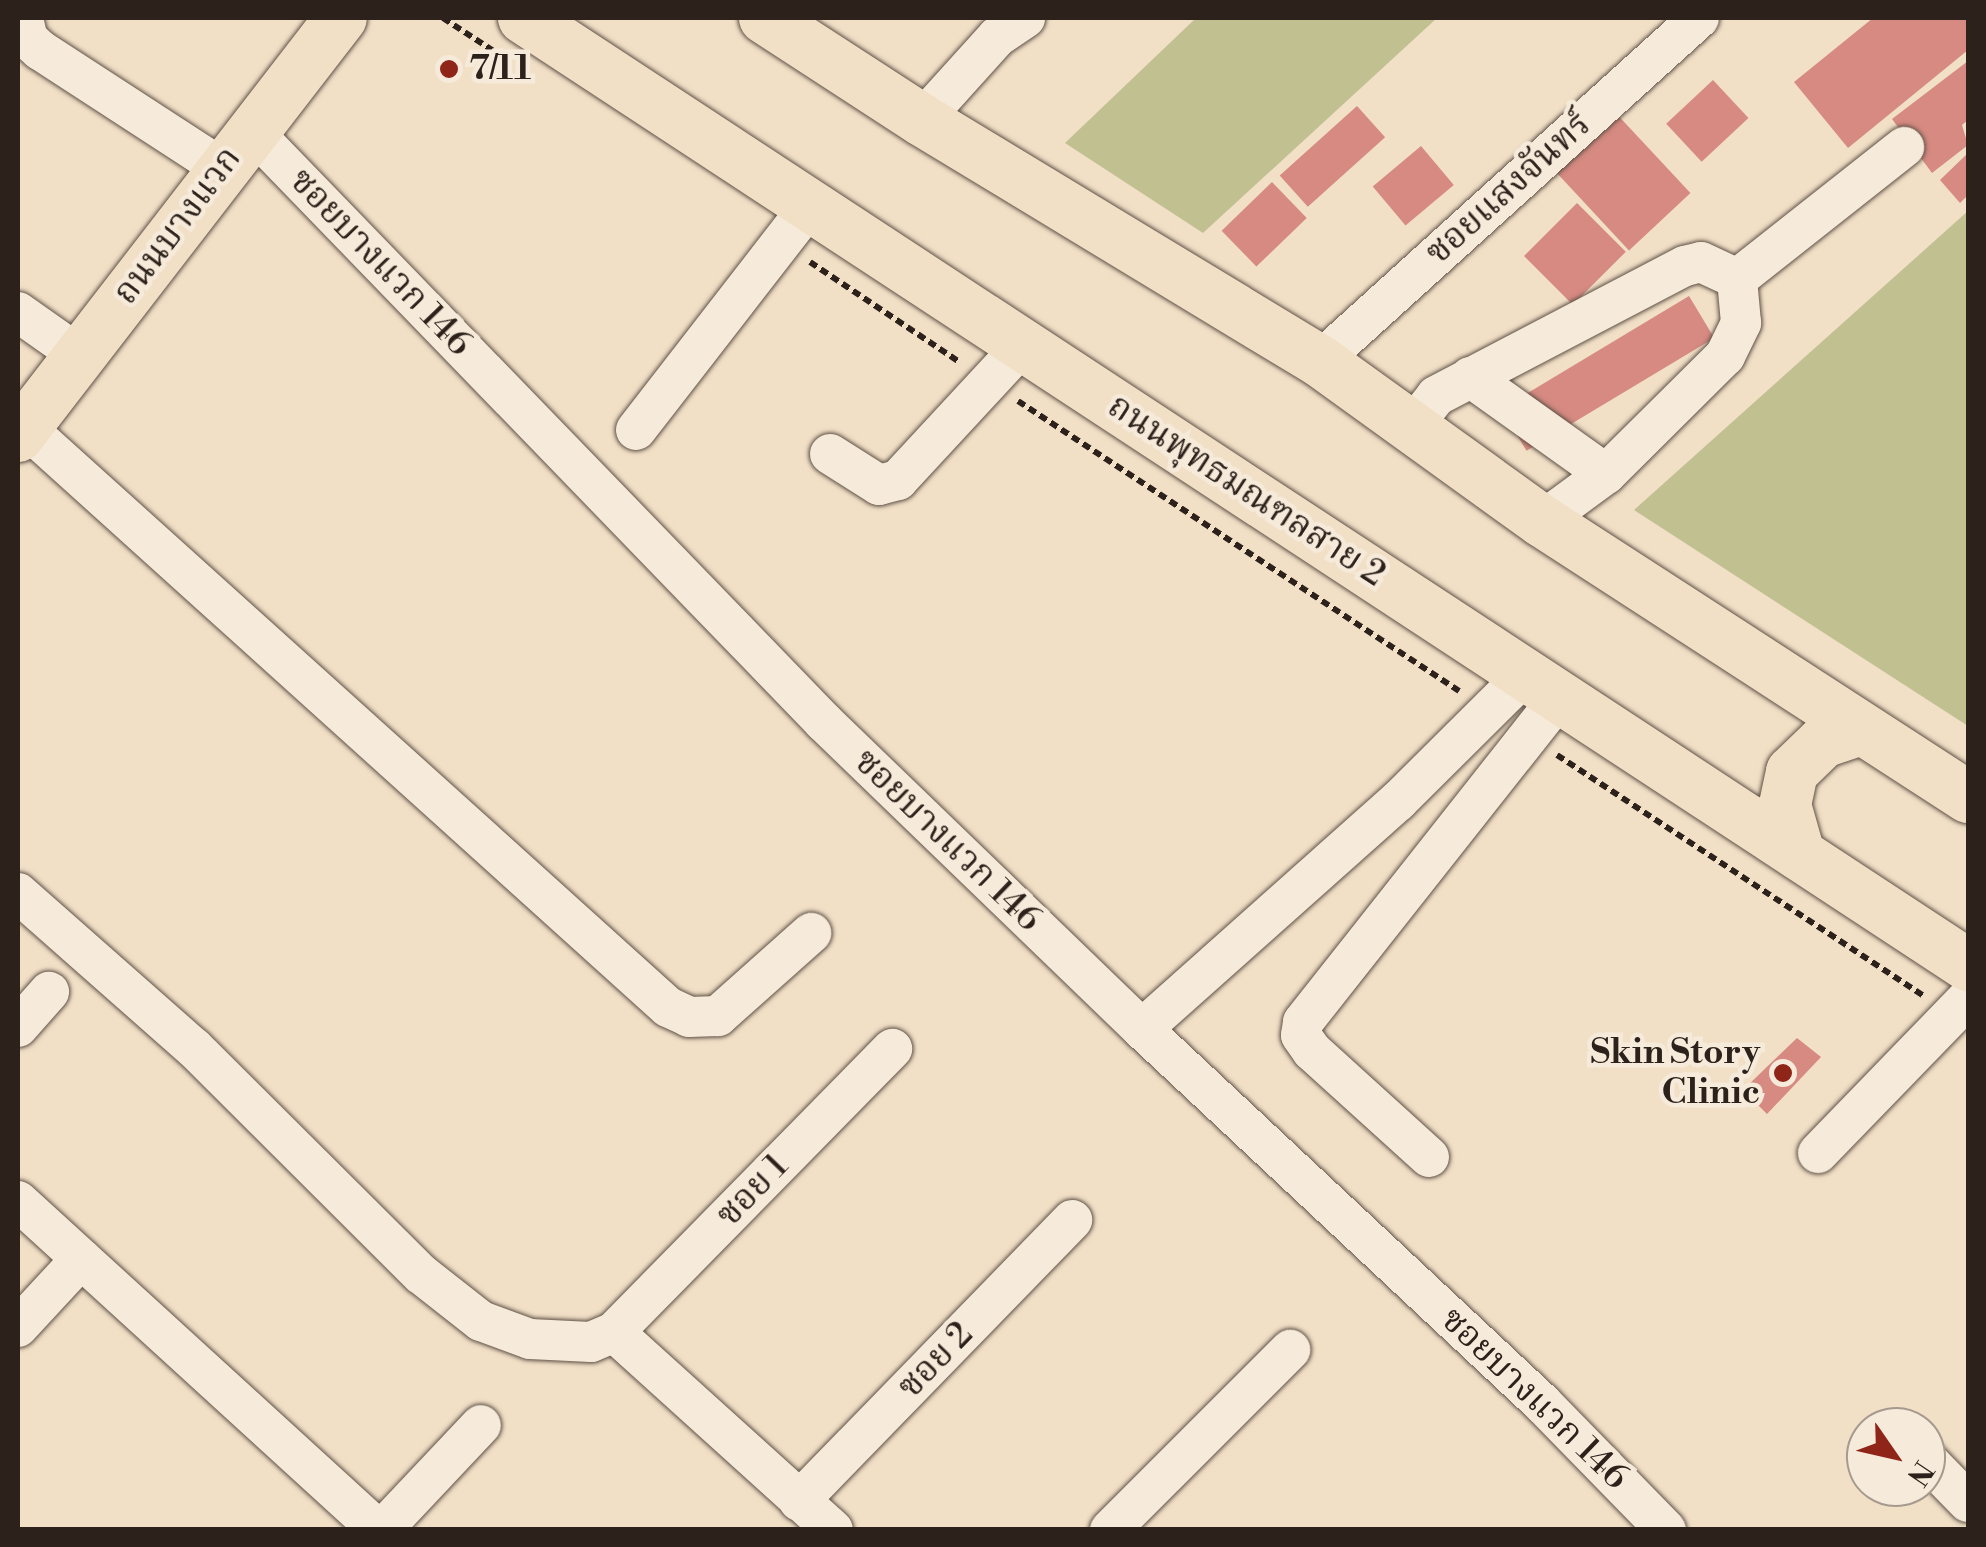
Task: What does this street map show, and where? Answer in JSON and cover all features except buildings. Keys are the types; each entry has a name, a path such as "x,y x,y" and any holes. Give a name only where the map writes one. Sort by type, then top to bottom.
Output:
{"main road":[{"name":"ถนนบางแวก","path":"21,431 341,18"},
{"path":"765,18 922,120 1320,360 1542,520 1968,798"},
{"name":"ถนนพุทธมณฑลสาย 2","path":"514,38 1005,362 1538,703 1799,854 1968,965"},
{"path":"1799,854 1785,805 1792,772 1823,742 1861,729"}],"street":[{"name":"ซอยบางแวก 146","path":"23,18 28,39 40,50 236,149 1142,1029 1543,1404 1666,1530"},
{"path":"922,120 997,37 1024,18"},
{"name":"ซอยแสงจันทร์","path":"1320,360 1699,18"},
{"path":"1736,278 1904,146"},
{"path":"636,430 795,225"},
{"path":"1412,427 1436,396 1685,266 1701,262 1736,278"},
{"path":"1542,520 1606,474 1725,356 1741,323 1736,278"},
{"path":"18,312 79,355"},
{"path":"830,454 878,485 898,480 1005,362"},
{"path":"1470,377 1606,474"},
{"path":"21,431 668,1006 689,1018 718,1016 811,932"},
{"path":"1142,1029 1398,801 1489,711 1538,703"},
{"path":"1430,1157 1312,1051 1301,1035 1303,1022 1538,703"},
{"path":"18,893 194,1048 450,1299 481,1321 530,1339 590,1342 614,1332 834,1530"},
{"path":"18,1028 49,992"},
{"path":"1818,1153 1961,1006"},
{"name":"ซอย 1","path":"614,1332 892,1049"},
{"path":"18,1201 380,1530 480,1425"},
{"name":"ซอย 2","path":"800,1501 1072,1220"},
{"path":"18,1326 82,1259"},
{"path":"1110,1530 1290,1350"},
{"path":"1946,1479 1968,1502"}],"path":[{"path":"443,18 514,38"},
{"path":"795,225 1005,362 1489,711"},
{"path":"1538,703 1961,1006"}],"green space":[{"path":"1196,18 1437,18 1203,233 1065,143"},
{"path":"1968,211 1968,726 1634,510"}],"place":[{"name":"7/11","path":"449,69"},
{"name":"Skin Story Clinic","path":"1783,1073"}]}
